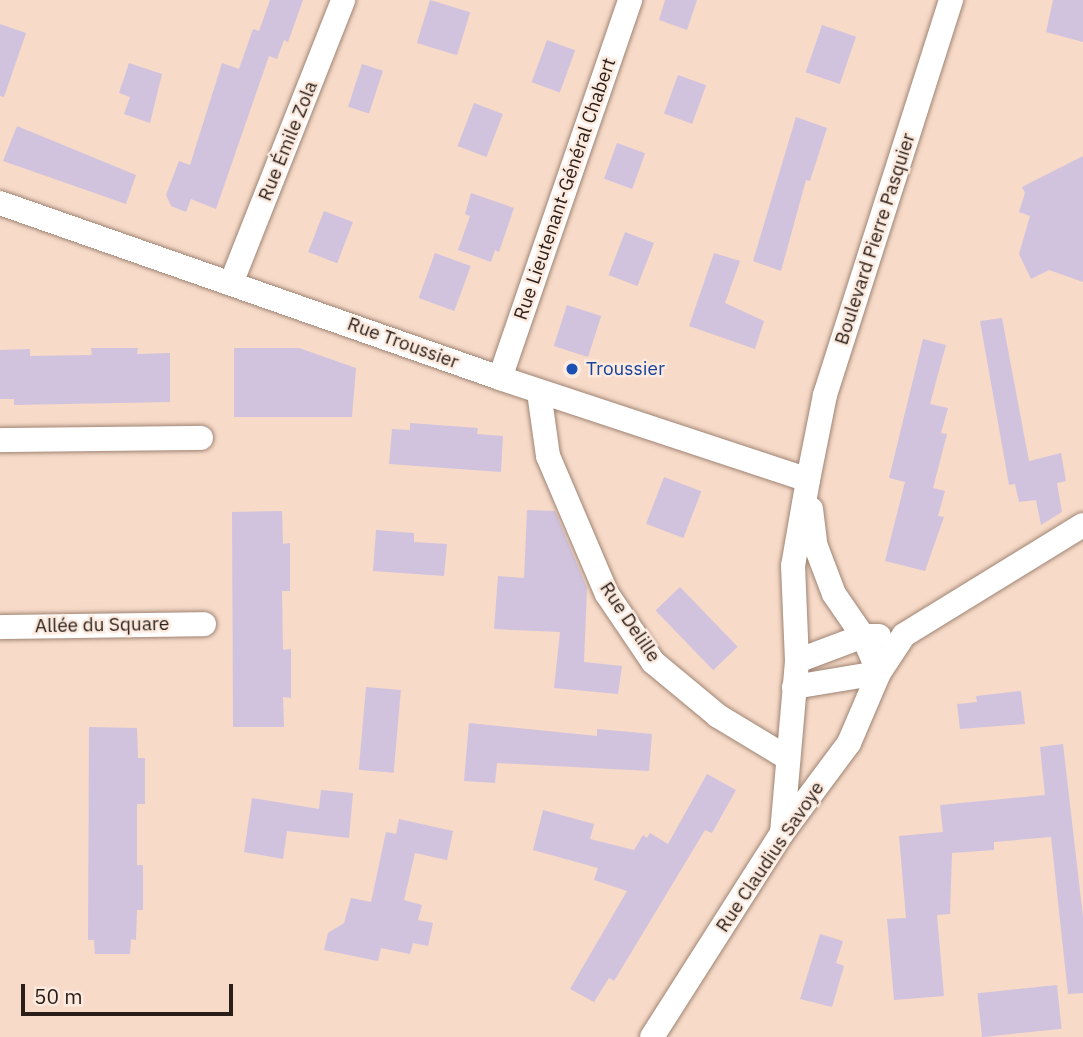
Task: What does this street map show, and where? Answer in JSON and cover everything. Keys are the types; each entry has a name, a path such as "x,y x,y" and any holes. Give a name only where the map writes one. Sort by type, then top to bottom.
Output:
{"street":[{"name":"Rue Émile Zola","path":"232,281 343,0"},
{"name":"Rue Lieutenant-Général Chabert","path":"500,378 630,0"},
{"name":"Boulevard Pierre Pasquier","path":"782,833 786,757 797,661 793,566 825,395 951,0"},
{"name":"Rue Troussier","path":"0,202 232,281 540,392 808,480"},
{"name":"Rue Delille","path":"540,392 548,456 607,594 653,662 718,716 786,757"},
{"path":"0,440 201,438"},
{"name":"Boulevard Pierre Pasquier","path":"808,480 815,544 834,594 863,636 879,673"},
{"name":"Rue Claudius Savoye","path":"652,1037 782,833 849,743 879,673 904,635 1083,525"},
{"name":"Allée du Square","path":"0,627 204,624"},
{"path":"797,661 863,636 904,635"},
{"path":"794,688 879,673"}],"building":[{"path":"270,0 303,0 288,42 284,40 277,59 269,56 216,209 191,199 186,212 171,206 166,195 179,161 190,165 222,63 239,69 253,29 259,31"},
{"path":"430,0 470,12 457,55 417,43"},
{"path":"665,0 697,0 687,30 659,20"},
{"path":"1053,0 1083,0 1083,42 1046,32"},
{"path":"0,24 26,33 4,97 0,96"},
{"path":"822,25 856,37 840,84 806,72"},
{"path":"547,40 575,50 560,93 532,82"},
{"path":"129,63 162,74 150,123 124,114 130,97 119,93"},
{"path":"362,64 383,71 369,114 348,107"},
{"path":"678,75 706,85 692,124 664,114"},
{"path":"474,103 503,114 486,157 458,146"},
{"path":"796,117 827,128 810,181 806,180 781,271 753,261"},
{"path":"17,126 136,175 126,204 3,161"},
{"path":"617,143 645,153 632,189 604,179"},
{"path":"1083,156 1083,282 1049,270 1031,279 1019,254 1030,216 1019,212 1025,193 1022,187"},
{"path":"471,193 514,208 499,252 495,250 491,262 458,250 470,216 465,214"},
{"path":"324,211 353,222 337,263 308,252"},
{"path":"625,232 654,243 637,286 609,275"},
{"path":"435,253 471,266 454,311 419,298"},
{"path":"714,253 740,261 725,303 764,321 755,349 689,326"},
{"path":"567,305 601,316 588,357 554,346"},
{"path":"1002,318 1029,461 1061,453 1066,481 1057,483 1062,512 1041,525 1036,500 1019,502 1015,484 1009,485 980,321"},
{"path":"923,339 946,345 930,404 948,408 941,433 947,434 933,488 945,491 938,516 944,517 925,571 885,561 905,482 889,478"},
{"path":"91,348 138,348 137,354 170,353 170,402 14,405 14,399 0,399 0,350 30,349 30,356 92,355"},
{"path":"234,348 299,348 356,368 352,417 234,417"},
{"path":"410,423 478,428 477,434 503,436 501,472 389,464 392,429 410,430"},
{"path":"664,477 701,491 683,538 646,524"},
{"path":"527,510 555,511 587,588 584,662 622,666 618,694 554,688 560,632 494,629 498,576 524,578"},
{"path":"282,511 283,544 290,543 290,591 282,591 283,650 291,649 291,698 283,697 284,727 233,727 232,512"},
{"path":"376,530 414,533 414,542 447,544 444,576 373,571"},
{"path":"680,587 738,647 713,670 656,611"},
{"path":"366,687 401,690 394,773 359,770"},
{"path":"1021,691 1025,724 960,729 957,704 977,702 976,696"},
{"path":"469,723 597,736 597,729 652,734 649,771 497,763 495,783 464,781"},
{"path":"89,727 137,728 138,758 145,758 145,804 137,804 137,865 143,865 143,910 137,910 136,940 131,939 130,954 95,954 94,940 88,940"},
{"path":"1063,744 1083,917 1083,993 1068,994 1051,837 994,842 994,850 952,853 950,914 937,915 944,996 894,1000 887,919 906,918 899,836 943,832 940,805 1045,795 1040,747"},
{"path":"707,774 736,790 712,833 705,830 614,981 609,978 594,1002 570,989 627,891 594,880 598,868 533,850 543,810 594,824 590,839 634,850 643,835 647,838 650,833 668,844"},
{"path":"321,790 353,793 349,838 287,831 283,859 244,852 252,798 319,809"},
{"path":"399,819 453,831 447,860 415,853 404,900 422,905 418,920 433,923 428,946 413,943 410,954 381,948 378,961 324,950 328,933 344,923 351,898 371,902 386,832 396,834"},
{"path":"820,934 843,941 836,963 844,966 832,1007 800,999"},
{"path":"1057,985 1062,1029 982,1037 977,993"}],"place":[{"name":"Troussier","path":"572,369"}]}
